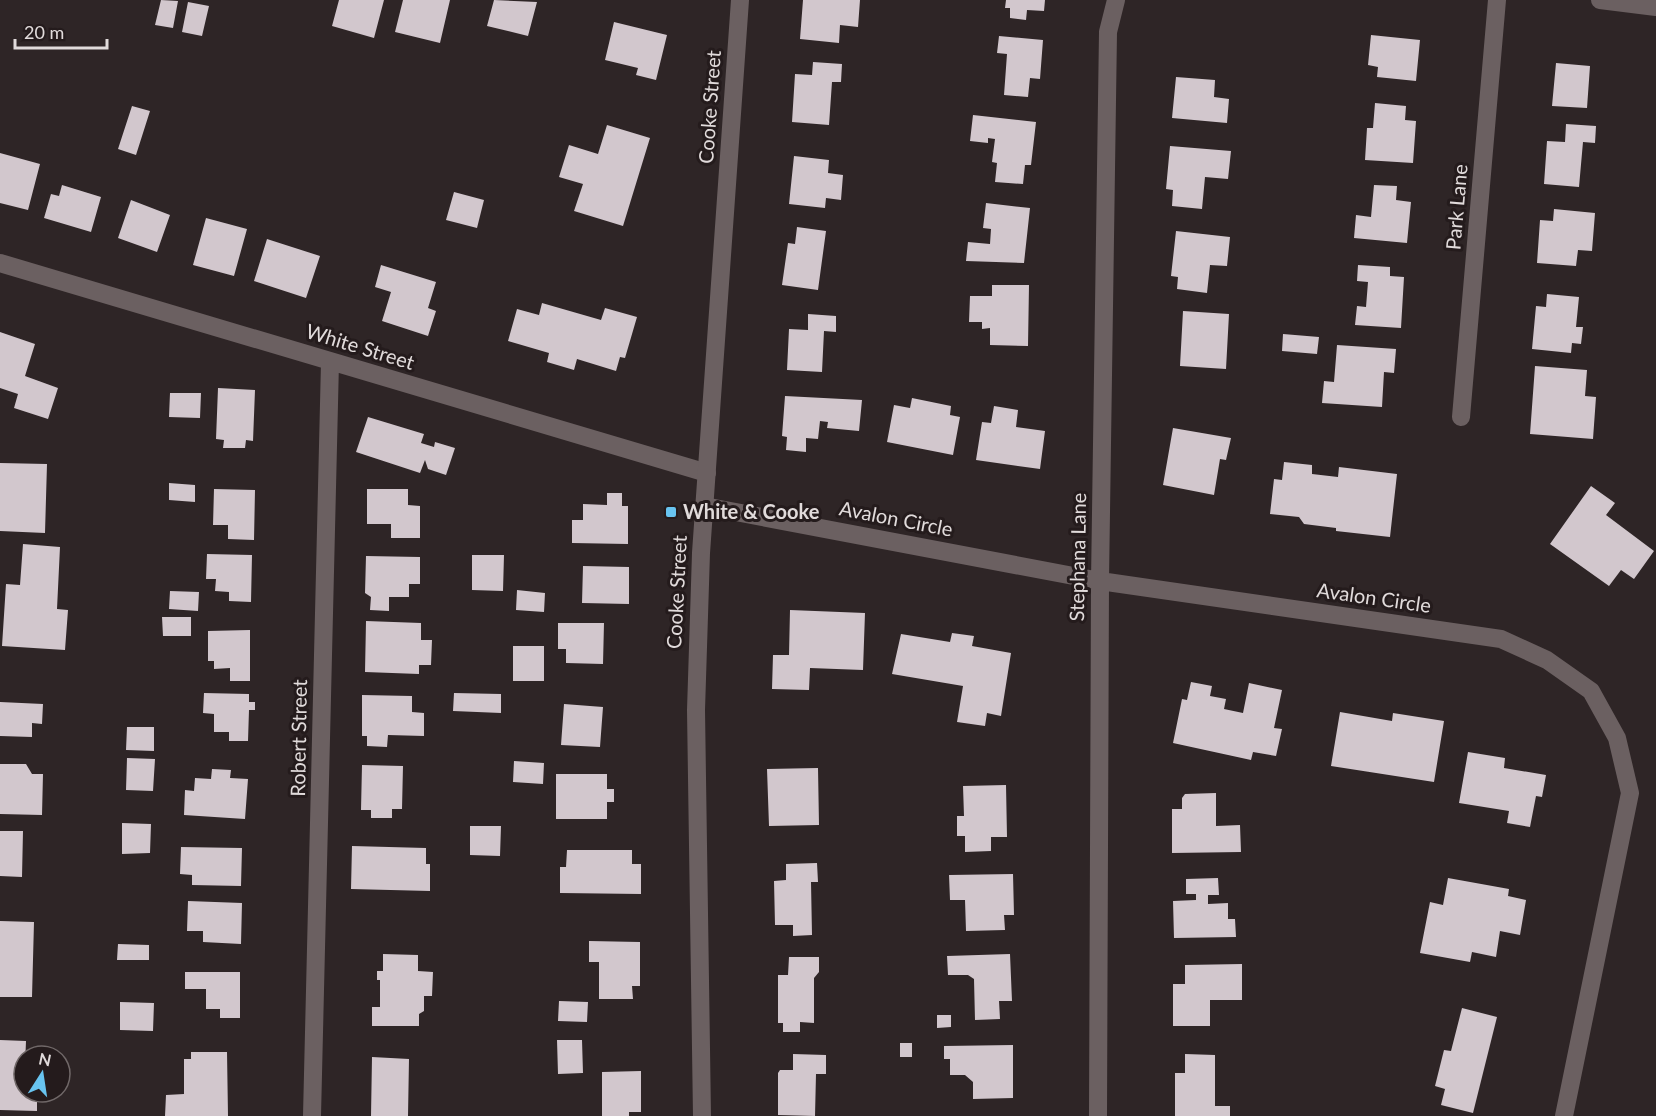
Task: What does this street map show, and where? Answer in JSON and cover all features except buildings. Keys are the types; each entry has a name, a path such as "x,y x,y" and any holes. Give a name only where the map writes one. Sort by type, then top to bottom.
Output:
{"street":[{"name":"Cooke Street","path":"702,1116 696,710 704,506 740,0"},
{"name":"Stephana Lane","path":"1098,1116 1100,581 1108,32 1116,0"},
{"name":"Park Lane","path":"1461,417 1497,0"},
{"path":"1600,0 1656,7"},
{"name":"White Street","path":"0,263 707,473"},
{"name":"Robert Street","path":"312,1116 330,362"},
{"name":"Avalon Circle","path":"704,506 1100,581 1502,639 1547,660 1591,691 1617,738 1630,794 1564,1116"}],"place":[{"name":"White & Cooke","path":"671,512"}]}
